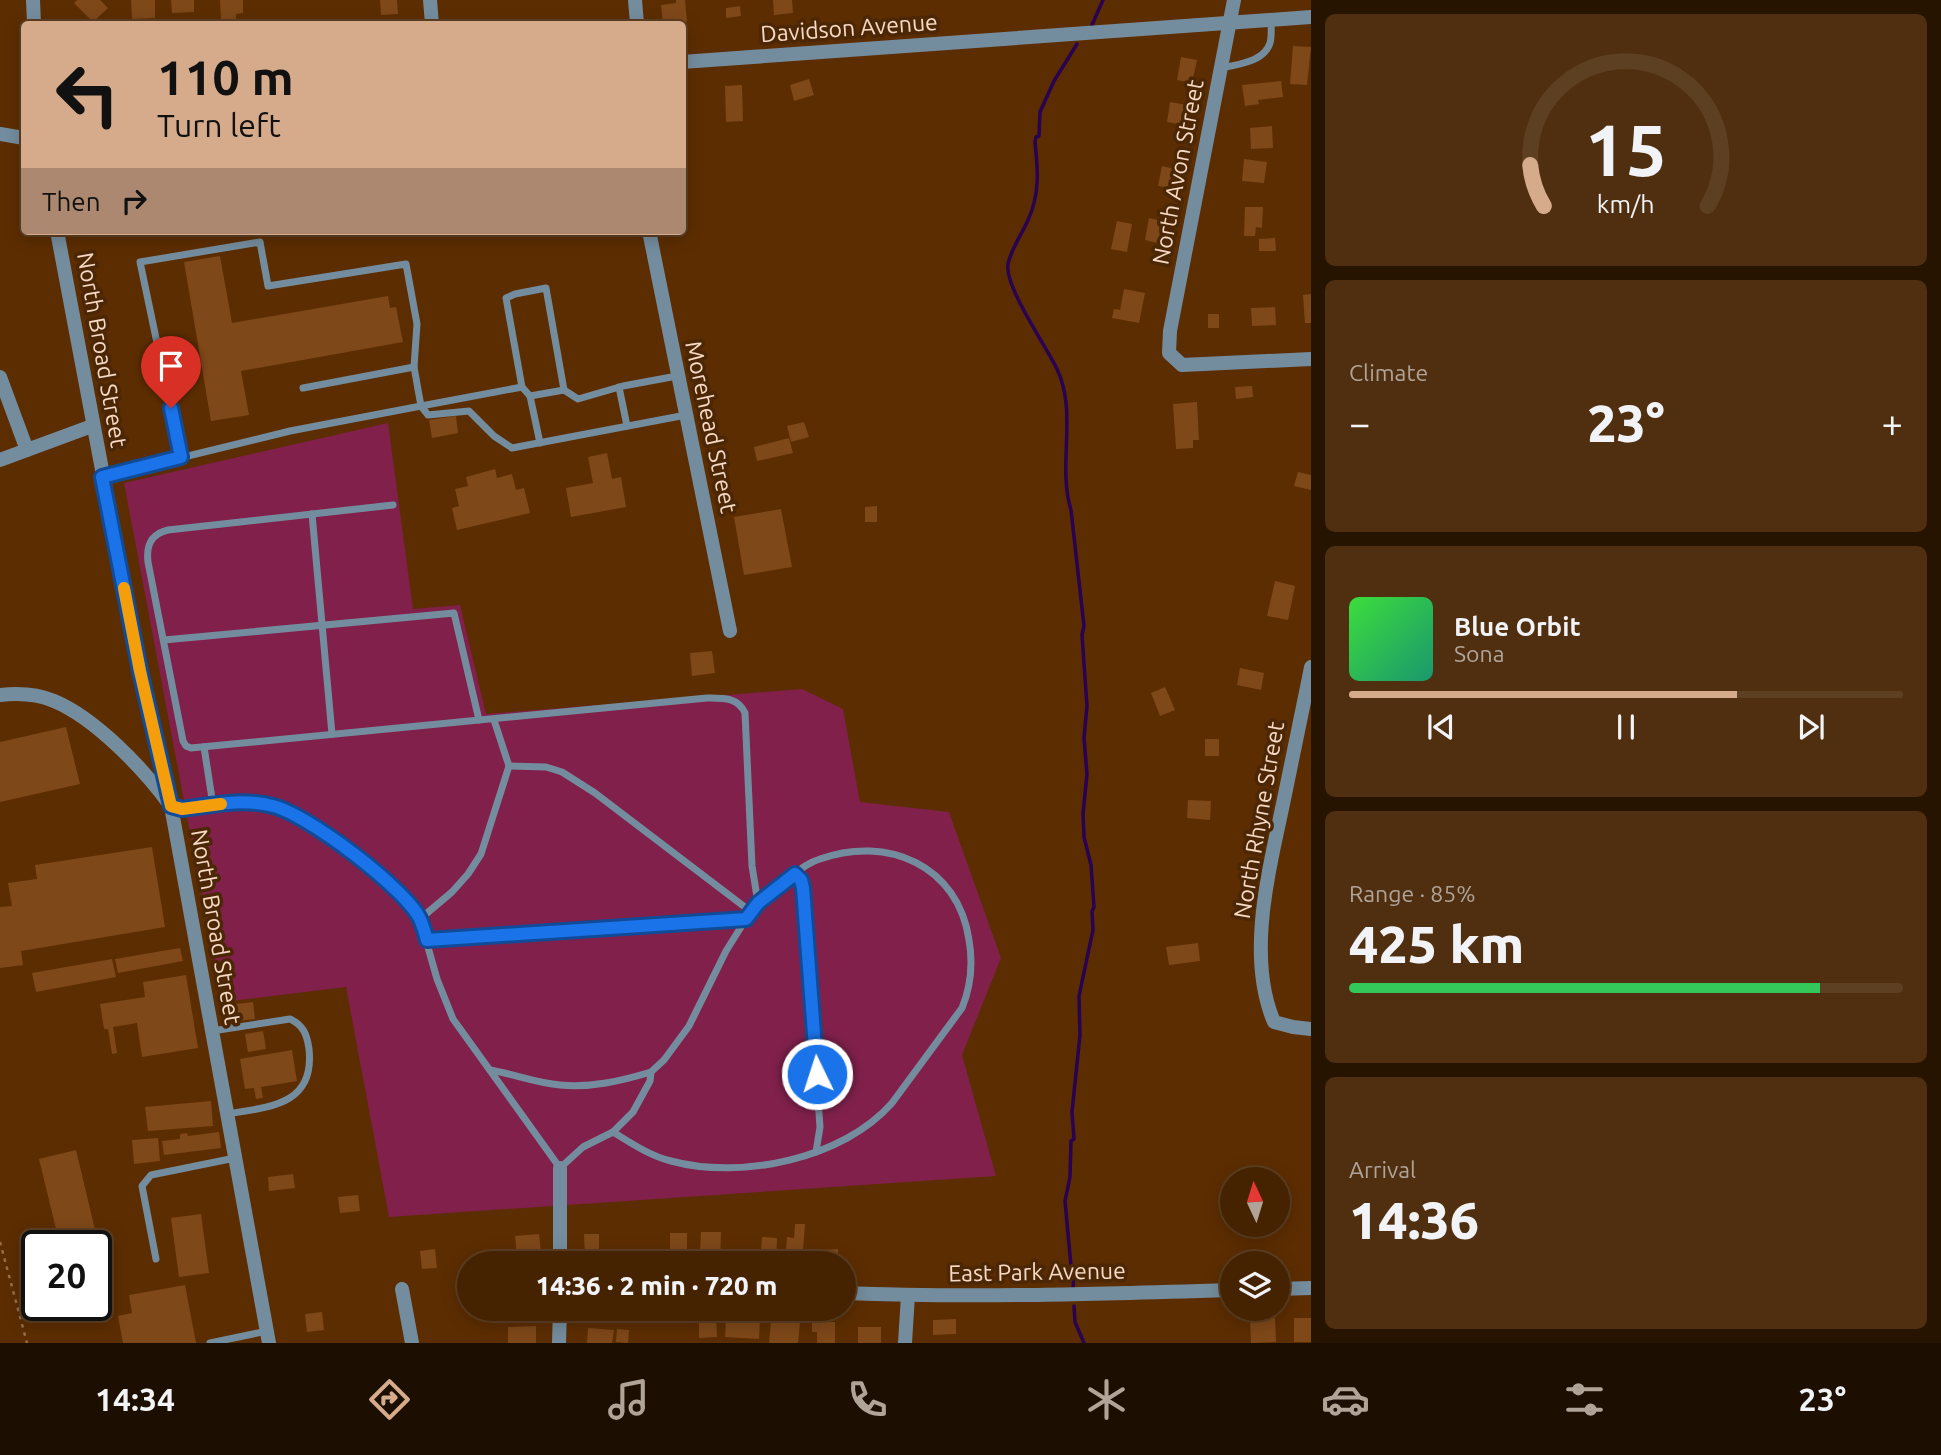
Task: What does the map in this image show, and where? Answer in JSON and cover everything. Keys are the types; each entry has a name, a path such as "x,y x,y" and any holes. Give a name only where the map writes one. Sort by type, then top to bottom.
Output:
{"street":[{"path":"33,0 34,21"},
{"path":"430,0 432,21"},
{"path":"635,0 637,21"},
{"name":"North Avon Street","path":"1234,0 1168,353 1182,365 1311,359"},
{"name":"Davidson Avenue","path":"686,62 1311,17"},
{"path":"0,134 21,138"},
{"name":"North Broad Street","path":"58,235 140,671 171,806 269,1337"},
{"name":"Morehead Street","path":"650,235 730,631"},
{"path":"0,377 27,450"},
{"path":"0,460 92,426"},
{"name":"North Rhyne Street","path":"1311,667 1263,903 1262,966 1267,1007 1274,1022 1311,1029"},
{"path":"0,695 31,695 69,708 133,760 171,806"},
{"path":"560,1168 561,1251"},
{"path":"1290,1288 1311,1287"},
{"path":"402,1289 412,1343"},
{"name":"East Park Avenue","path":"856,1294 1073,1295 1220,1290"},
{"path":"905,1343 908,1296"},
{"path":"559,1343 560,1321"}],"lane":[{"path":"1222,68 1253,61 1265,51 1270,44 1271,20"},
{"path":"181,457 140,262 260,242 268,286 406,264 416,324 414,367 421,405 428,415 469,411 494,436 512,448 686,415"},
{"path":"540,443 530,396 522,387 506,298 546,288 564,390"},
{"path":"303,388 414,367"},
{"path":"530,396 564,390 578,399 619,387 677,376"},
{"path":"102,477 289,431 522,387"},
{"path":"619,387 627,426"},
{"path":"393,505 168,530 152,537 147,549 148,562 186,746 205,747 728,698 738,702 745,713 752,866 758,903"},
{"path":"312,514 332,734"},
{"path":"164,640 454,613 479,720"},
{"path":"420,919 452,892 474,866 494,816 509,766 494,720"},
{"path":"205,747 213,804"},
{"path":"509,766 546,766 562,772 595,793 748,915"},
{"path":"171,806 182,809 250,802 295,813 322,830 402,897 420,919 449,1011 560,1168 583,1147 612,1132 633,1112 650,1081 651,1072"},
{"path":"490,1070 558,1085 580,1086 609,1083 651,1072 664,1060 689,1026 726,951 748,915 758,903 817,859 839,853 876,850 904,857 927,869 949,889 962,911 970,945 969,988 962,1008 881,1114 857,1133 792,1160 716,1168 669,1161 650,1154 612,1132"},
{"path":"795,874 801,880 803,888 820,1127 816,1152"},
{"path":"427,940 748,915"},
{"path":"211,1031 290,1018 303,1028 307,1038 310,1063 302,1089 277,1104 227,1114"},
{"path":"156,1259 142,1186 151,1175 236,1158"},
{"path":"210,1343 269,1337"}],"path":[{"path":"0,1242 27,1343"}],"shaded area":[{"path":"388,423 413,609 460,605 486,714 802,689 843,709 860,802 949,812 1001,958 962,1055 996,1176 389,1217 346,987 222,1002 124,483"}],"building":[{"path":"77,0 100,0 108,8 92,21 74,3"},
{"path":"131,0 155,0 155,18 132,19"},
{"path":"171,0 194,0 194,12 172,13"},
{"path":"220,0 243,0 243,13 236,14 236,19 221,19"},
{"path":"380,0 397,0 398,14 381,15"},
{"path":"676,0 685,0 687,22 663,21 661,5 676,3"},
{"path":"773,0 792,0 793,13 774,15"},
{"path":"740,6 741,16 726,18 726,8"},
{"path":"1293,46 1311,47 1307,85 1290,84"},
{"path":"1181,57 1197,60 1192,83 1177,80"},
{"path":"809,79 814,95 794,101 790,85"},
{"path":"1281,81 1283,97 1258,100 1259,104 1245,106 1242,85"},
{"path":"742,85 743,121 726,122 725,86"},
{"path":"1170,102 1187,105 1184,125 1167,122"},
{"path":"1272,126 1273,148 1251,149 1250,128"},
{"path":"1244,159 1267,162 1264,183 1242,181"},
{"path":"1162,166 1179,170 1174,193 1165,191 1166,187 1158,186"},
{"path":"1245,207 1263,207 1262,228 1256,227 1255,236 1244,236"},
{"path":"1149,218 1166,222 1162,244 1145,240"},
{"path":"1117,221 1132,224 1127,252 1111,249"},
{"path":"1275,238 1276,251 1259,251 1259,239"},
{"path":"220,256 232,323 388,296 390,308 396,307 403,342 241,371 249,415 211,421 184,262"},
{"path":"1124,289 1145,293 1139,323 1112,318 1114,309 1120,310"},
{"path":"1311,294 1311,323 1305,323 1303,295"},
{"path":"1275,307 1276,325 1252,326 1251,308"},
{"path":"1208,314 1219,314 1219,328 1208,328"},
{"path":"1252,386 1253,397 1236,399 1235,387"},
{"path":"1197,402 1199,440 1193,440 1193,448 1176,449 1173,404"},
{"path":"456,416 458,433 432,438 429,420"},
{"path":"804,422 809,437 791,442 787,426"},
{"path":"789,438 793,453 757,461 754,447"},
{"path":"607,453 612,479 621,477 626,507 571,517 566,488 593,483 588,457"},
{"path":"495,469 497,478 512,474 516,490 524,488 530,513 457,530 452,508 459,506 455,489 468,486 466,477"},
{"path":"1298,472 1311,475 1311,490 1294,486"},
{"path":"877,506 877,522 865,522 865,507"},
{"path":"781,509 792,567 744,575 734,517"},
{"path":"1275,581 1295,586 1288,620 1267,616"},
{"path":"712,651 715,673 692,676 690,653"},
{"path":"1240,668 1264,673 1261,690 1237,685"},
{"path":"1165,687 1175,710 1160,716 1151,693"},
{"path":"66,727 80,784 0,802 0,742"},
{"path":"1205,739 1219,739 1219,756 1205,756"},
{"path":"1188,800 1211,801 1210,820 1187,818"},
{"path":"152,847 165,927 21,951 23,965 0,968 0,907 12,906 8,883 37,879 35,865"},
{"path":"1198,943 1200,961 1169,965 1166,947"},
{"path":"180,948 183,961 118,973 115,959"},
{"path":"112,959 116,977 36,992 32,973"},
{"path":"186,975 198,1048 142,1057 137,1023 113,1027 117,1053 112,1054 100,1004 145,997 143,982"},
{"path":"253,1002 255,1019 230,1022 228,1005"},
{"path":"263,1031 266,1049 248,1052 245,1034"},
{"path":"292,1050 297,1081 261,1087 263,1098 256,1099 254,1088 245,1089 240,1059"},
{"path":"211,1101 213,1126 148,1131 145,1107"},
{"path":"219,1132 221,1148 164,1155 162,1141 180,1139 180,1134 187,1133 188,1136"},
{"path":"158,1138 160,1161 134,1164 132,1140"},
{"path":"76,1150 95,1230 56,1230 39,1159"},
{"path":"293,1174 295,1188 269,1191 268,1177"},
{"path":"358,1195 360,1211 340,1213 338,1197"},
{"path":"201,1214 209,1273 179,1277 171,1218"},
{"path":"795,1224 805,1224 803,1251 786,1251 787,1237 794,1238"},
{"path":"701,1232 721,1232 720,1251 700,1251"},
{"path":"670,1233 687,1233 687,1251 670,1251"},
{"path":"539,1234 541,1251 517,1251 515,1236"},
{"path":"584,1234 599,1234 599,1251 585,1251"},
{"path":"762,1237 777,1238 776,1251 761,1251"},
{"path":"435,1249 437,1268 422,1269 420,1251"},
{"path":"185,1285 196,1343 123,1343 118,1316 132,1313 129,1295"},
{"path":"322,1312 324,1330 307,1332 305,1314"},
{"path":"1294,1318 1311,1318 1311,1342 1294,1342"},
{"path":"956,1319 956,1334 933,1335 933,1320"},
{"path":"699,1321 716,1321 717,1337 699,1338"},
{"path":"726,1321 760,1321 759,1339 725,1337"},
{"path":"771,1321 800,1323 798,1343 769,1343"},
{"path":"812,1321 835,1322 835,1343 817,1343 817,1332 812,1332"},
{"path":"1250,1321 1275,1321 1276,1342 1251,1343"},
{"path":"536,1326 536,1343 508,1343 508,1327"},
{"path":"858,1327 881,1327 881,1343 858,1343"},
{"path":"588,1328 614,1330 612,1343 587,1343"},
{"path":"617,1329 629,1330 628,1343 616,1342"}],"waterway":[{"path":"1092,25 1103,0"},
{"path":"1073,1289 1074,1271 1071,1266 1065,1201 1070,1177 1071,1141 1074,1139 1072,1112 1080,1035 1079,996 1093,930 1094,907 1083,814 1087,774 1084,738 1087,706 1082,635 1084,626 1067,493 1067,421 1063,386 1057,369 1012,286 1008,264 1035,201 1035,142 1039,136 1040,112 1054,81 1077,44"},
{"path":"1074,1306 1075,1322 1084,1343"}],"slow traffic":[{"path":"124,588 171,806 182,809 221,804"}],"route":[{"path":"171,408 181,457 102,477 140,671 171,806 182,809 250,802 295,813 322,830 402,897 420,919 427,940 746,919 758,903 795,874 801,880 803,888 817,1074"}]}
